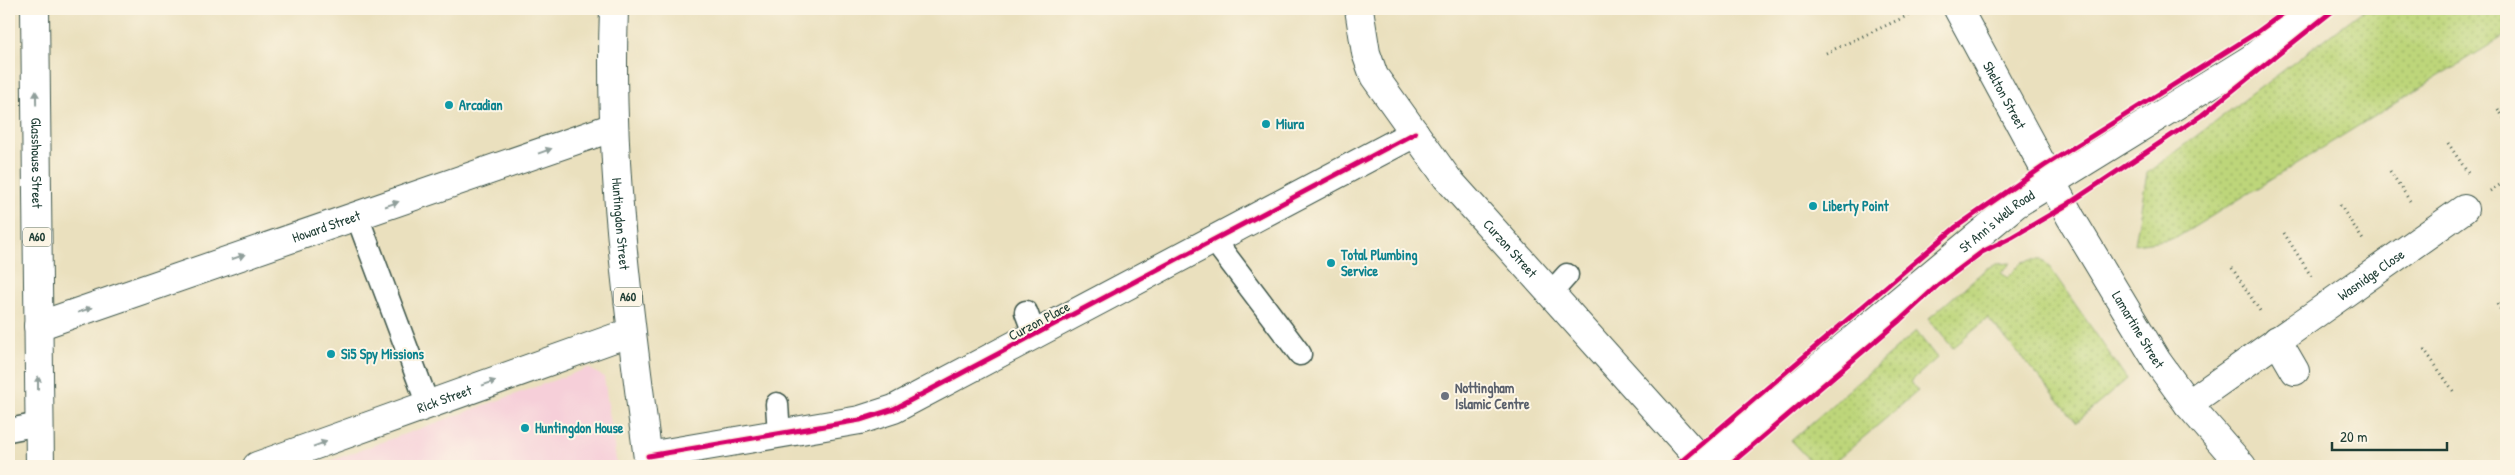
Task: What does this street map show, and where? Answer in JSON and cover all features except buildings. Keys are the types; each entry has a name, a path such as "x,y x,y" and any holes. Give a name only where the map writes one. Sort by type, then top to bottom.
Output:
{"main road":[{"name":"Glasshouse Street","path":"35,9 40,466"},
{"name":"Huntingdon Street","path":"614,9 614,126 631,332 648,461"},
{"name":"Curzon Street","path":"1359,9 1366,53 1374,76 1447,178 1559,284 1702,465"},
{"name":"Shelton Street","path":"1958,9 2052,180"},
{"name":"St Ann's Well Road","path":"1702,465 2016,204 2052,180 2251,59 2315,9"},
{"name":"Howard Street","path":"38,326 614,126"},
{"name":"Curzon Place","path":"648,461 779,434 860,420 894,409 1031,324 1214,240 1415,133"},
{"name":"Lamartine Street","path":"2052,180 2071,218 2152,352 2188,404 2242,466"},
{"name":"Wasnidge Close","path":"2188,404 2464,209"},
{"name":"Rick Street","path":"257,466 631,332"},
{"path":"2277,340 2295,371"}],"lane":[{"path":"357,216 428,405"},
{"path":"1214,240 1300,354"},
{"path":"777,404 779,434"},
{"path":"9,430 39,424"}],"path":[{"path":"1826,53 1922,9"},
{"path":"2498,109 2506,121"},
{"path":"2448,143 2474,183"},
{"path":"2390,171 2414,207"},
{"path":"2340,205 2363,240"},
{"path":"2284,233 2313,278"},
{"path":"2232,268 2260,311"},
{"path":"2497,304 2506,318"},
{"path":"2424,349 2454,392"}],"shaded area":[{"path":"9,216 12,466 9,466"},
{"name":"Huntingdon House","path":"588,368 604,377 617,466 316,466"}],"green space":[{"path":"2365,9 2506,9 2506,35 2176,238 2135,244 2147,173"},
{"path":"2041,260 2048,265 2127,379 2077,422 1988,318 1953,348 1928,319 1987,268 1996,264 2011,263 2001,273 2007,277 2022,262"},
{"path":"1916,331 1937,358 1910,382 1918,391 1830,466 1815,466 1791,441"}],"cycle path":[{"path":"1676,466 1956,227 2044,166 2256,33 2289,9"},
{"path":"1728,466 1900,320 1938,285 1982,252 2065,206 2202,115 2335,9"},
{"path":"648,456 860,420 894,409 1415,133"}],"place":[{"name":"Arcadian","path":"449,105"},
{"name":"Miura","path":"1266,124"},
{"name":"Liberty Point","path":"1813,206"},
{"name":"Total Plumbing Service","path":"1331,263"},
{"name":"Si5 Spy Missions","path":"331,354"},
{"name":"Nottingham Islamic Centre","path":"1445,396"},
{"name":"Huntingdon House","path":"525,428"}]}
